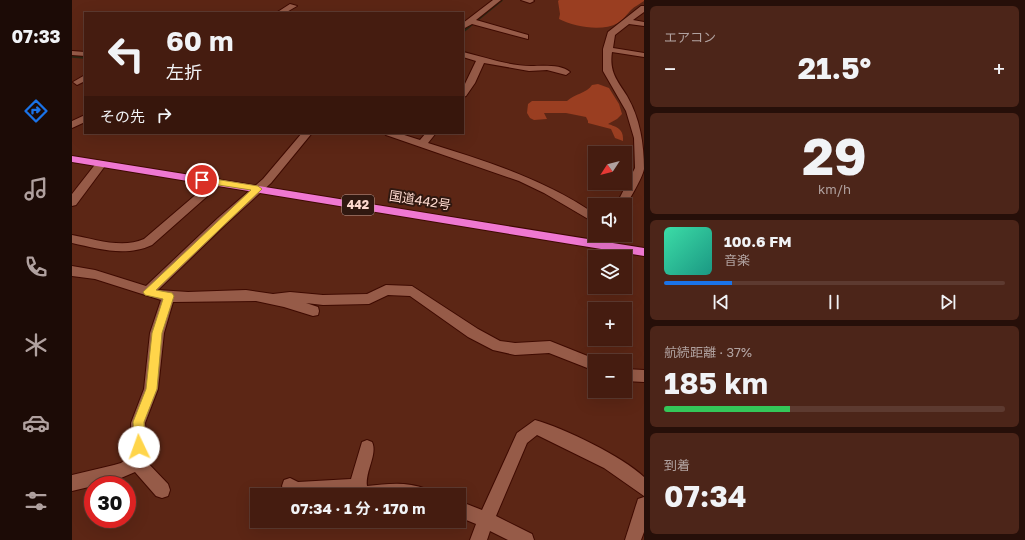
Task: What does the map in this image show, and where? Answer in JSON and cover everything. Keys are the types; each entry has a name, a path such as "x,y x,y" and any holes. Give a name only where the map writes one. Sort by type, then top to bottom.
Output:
{"highway":[{"name":"国道442号","path":"72,159 258,189 588,237"},
{"name":"国道442号","path":"615,242 644,252"}],"street":[{"path":"482,0 495,1"},
{"path":"464,26 495,1"},
{"path":"282,12 293,6"},
{"path":"625,198 641,171 638,130 631,111 608,74 606,63 607,49 611,34 644,8"},
{"path":"470,21 525,38"},
{"path":"627,21 644,24"},
{"path":"607,49 644,55"},
{"path":"72,53 84,54"},
{"path":"464,54 481,60 529,69 547,68 566,72"},
{"path":"464,93 471,83 481,60"},
{"path":"72,125 84,119"},
{"path":"148,292 258,189 282,165 306,134"},
{"path":"392,134 508,173 568,200 588,214"},
{"path":"422,144 430,134"},
{"path":"72,202 101,164"},
{"path":"72,239 128,248 144,245 216,182"},
{"path":"72,271 102,276 148,292 169,296 246,295 274,299 313,311"},
{"path":"274,299 290,297 323,300 369,299 386,290 412,291 473,333 498,346 514,349 550,347 588,362"},
{"path":"72,483 114,474 126,469 136,461 139,447 138,422 151,389 157,333 169,296"},
{"path":"632,376 644,376"},
{"path":"478,540 522,438 535,427 542,429 620,468 644,488"},
{"path":"290,486 297,490 358,486 360,471 368,447"},
{"path":"136,461 162,490"},
{"path":"633,540 644,505"},
{"path":"466,512 526,540"}],"shaded area":[{"path":"559,0 644,1 618,23 612,26 597,28 580,26 559,19"},
{"path":"598,84 609,88 619,104 622,114 608,124 621,131 623,141 615,138 611,129 588,123 586,117 566,113 544,113 547,119 534,120 530,118 527,113 528,104 532,101 567,101 587,90 592,85"}],"waterway":[{"path":"464,30 501,0"},
{"path":"72,56 84,57"}],"route":[{"path":"139,447 138,422 149,398 153,379 153,356 157,333 169,296 148,292 222,221 258,189 202,180"}]}
